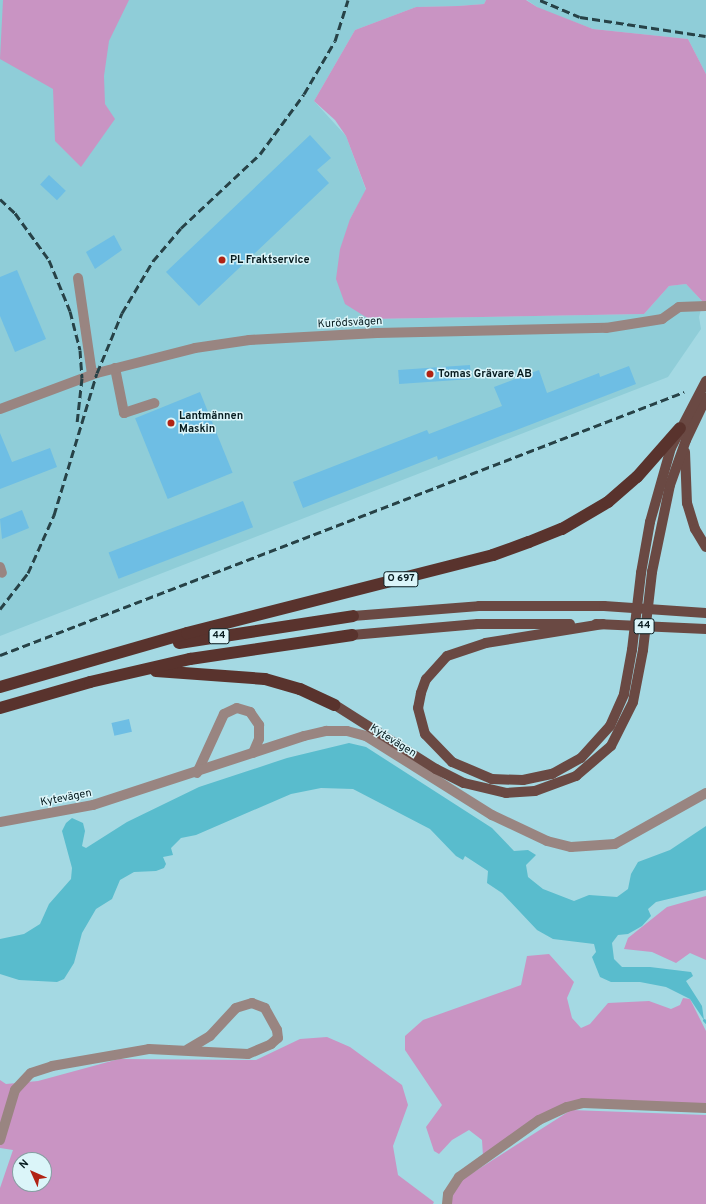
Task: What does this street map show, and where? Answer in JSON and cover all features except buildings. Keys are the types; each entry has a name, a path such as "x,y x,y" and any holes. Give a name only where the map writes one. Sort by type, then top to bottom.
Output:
{"highway":[{"name":"O 697","path":"86,662 460,564 529,542 562,529 613,498 642,472 680,428"},
{"name":"44","path":"0,687 86,662 272,626 353,616"},
{"name":"44","path":"0,708 139,671 275,645 352,635"},
{"path":"139,671 265,679 300,689 335,705"}],"main road":[{"name":"O 697","path":"680,428 706,381"},
{"path":"335,705 436,769 464,783 506,793 535,791 576,776 611,746 633,702 643,650 652,572 670,485 686,440 706,398"},
{"path":"603,624 486,642 447,656 426,679 420,693 418,708 425,734 442,755 479,774 506,781 552,774 581,758 610,726 624,694 632,650 641,573 660,481 680,428"},
{"path":"686,440 687,503 695,529 706,548"},
{"name":"44","path":"353,616 486,606 604,606 706,613"},
{"name":"44","path":"352,635 478,624 603,624 706,629"}],"street":[{"path":"78,278 92,374"},
{"name":"Kurödsvägen","path":"0,408 92,374 195,348 249,340 377,333 606,328 662,319 679,307 706,306"},
{"path":"115,368 124,413 154,403"},
{"path":"197,773 224,714 237,708 250,712 259,725 259,740 253,753"},
{"name":"Kytevägen","path":"0,822 93,806 197,773 253,753 326,731 348,731 366,736 492,816 547,841 572,847 615,844 706,793"},
{"path":"0,1140 15,1090 31,1073 52,1066 120,1052 188,1049 248,1054 259,1052 278,1038 277,1030 265,1008 252,1003 236,1008 210,1036 188,1049"},
{"path":"447,1204 448,1194 459,1177 539,1120 567,1107 583,1103 706,1108"}],"shaded area":[{"path":"0,0 486,0 484,4 416,7 355,30 314,101 346,136 366,190 350,219 369,319 644,314 669,286 686,284 703,302 699,317 701,329 668,377 0,636"},
{"path":"3,0 129,0 109,41 104,76 105,104 115,119 81,167 55,141 53,89 0,59"},
{"path":"486,0 526,0 537,7 593,29 688,39 706,74 706,301 703,302 686,284 669,286 644,314 369,319 345,304 336,279 340,249 350,219 366,189 346,136 335,120 314,101 355,30 416,7 484,4"},
{"path":"527,0 706,0 706,74 688,39 593,29 540,9"},
{"path":"349,743 366,747 492,828 514,851 528,850 536,855 526,865 528,877 543,889 574,901 589,895 617,897 628,889 631,874 638,862 670,850 706,826 706,890 656,902 648,909 651,916 642,926 628,934 618,935 612,943 614,959 622,967 650,967 691,972 693,976 686,981 702,1006 704,1020 690,999 666,987 640,982 611,982 600,977 592,957 596,952 594,944 553,939 537,930 502,893 487,883 488,871 465,856 463,860 456,856 430,829 353,789 321,788 291,794 196,835 181,838 171,848 173,855 163,857 166,864 164,868 156,871 134,872 120,880 112,899 96,909 82,933 74,963 64,979 57,982 19,980 0,974 0,939 24,934 40,924 49,904 71,879 72,868 62,831 66,823 72,818 83,823 85,831 82,846 86,848 127,822 199,787 287,758"},
{"path":"706,896 706,960 690,953 676,963 652,952 624,949 628,938 667,907"},
{"path":"549,954 574,982 567,998 572,1018 581,1028 590,1024 608,1003 649,1001 671,1009 680,1005 683,998 690,999 706,1031 706,1106 572,1103 483,1156 482,1140 469,1130 452,1140 439,1154 434,1151 426,1127 442,1105 405,1050 405,1036 423,1020 521,985 527,956"},
{"path":"327,1037 350,1047 402,1085 408,1105 393,1146 398,1175 434,1202 433,1204 0,1204 0,1188 12,1153 12,1192 52,1192 52,1152 12,1152 13,1150 0,1148 0,1080 6,1084 38,1081 119,1059 256,1060 300,1039"},
{"path":"571,1110 706,1115 706,1204 451,1204 453,1193 463,1179"}],"railway":[{"path":"0,609 28,573 54,515 97,373 122,313 153,261 181,228 260,154 304,94 335,41 348,0"},
{"path":"540,0 580,17 706,36"},
{"path":"0,199 15,213 49,260 70,311 80,350 82,378 77,423"},
{"path":"0,655 684,392"}],"place":[{"name":"PL Fraktservice","path":"222,260"},
{"name":"Tomas Grävare AB","path":"430,374"},
{"name":"Lantmännen Maskin","path":"171,423"}]}
